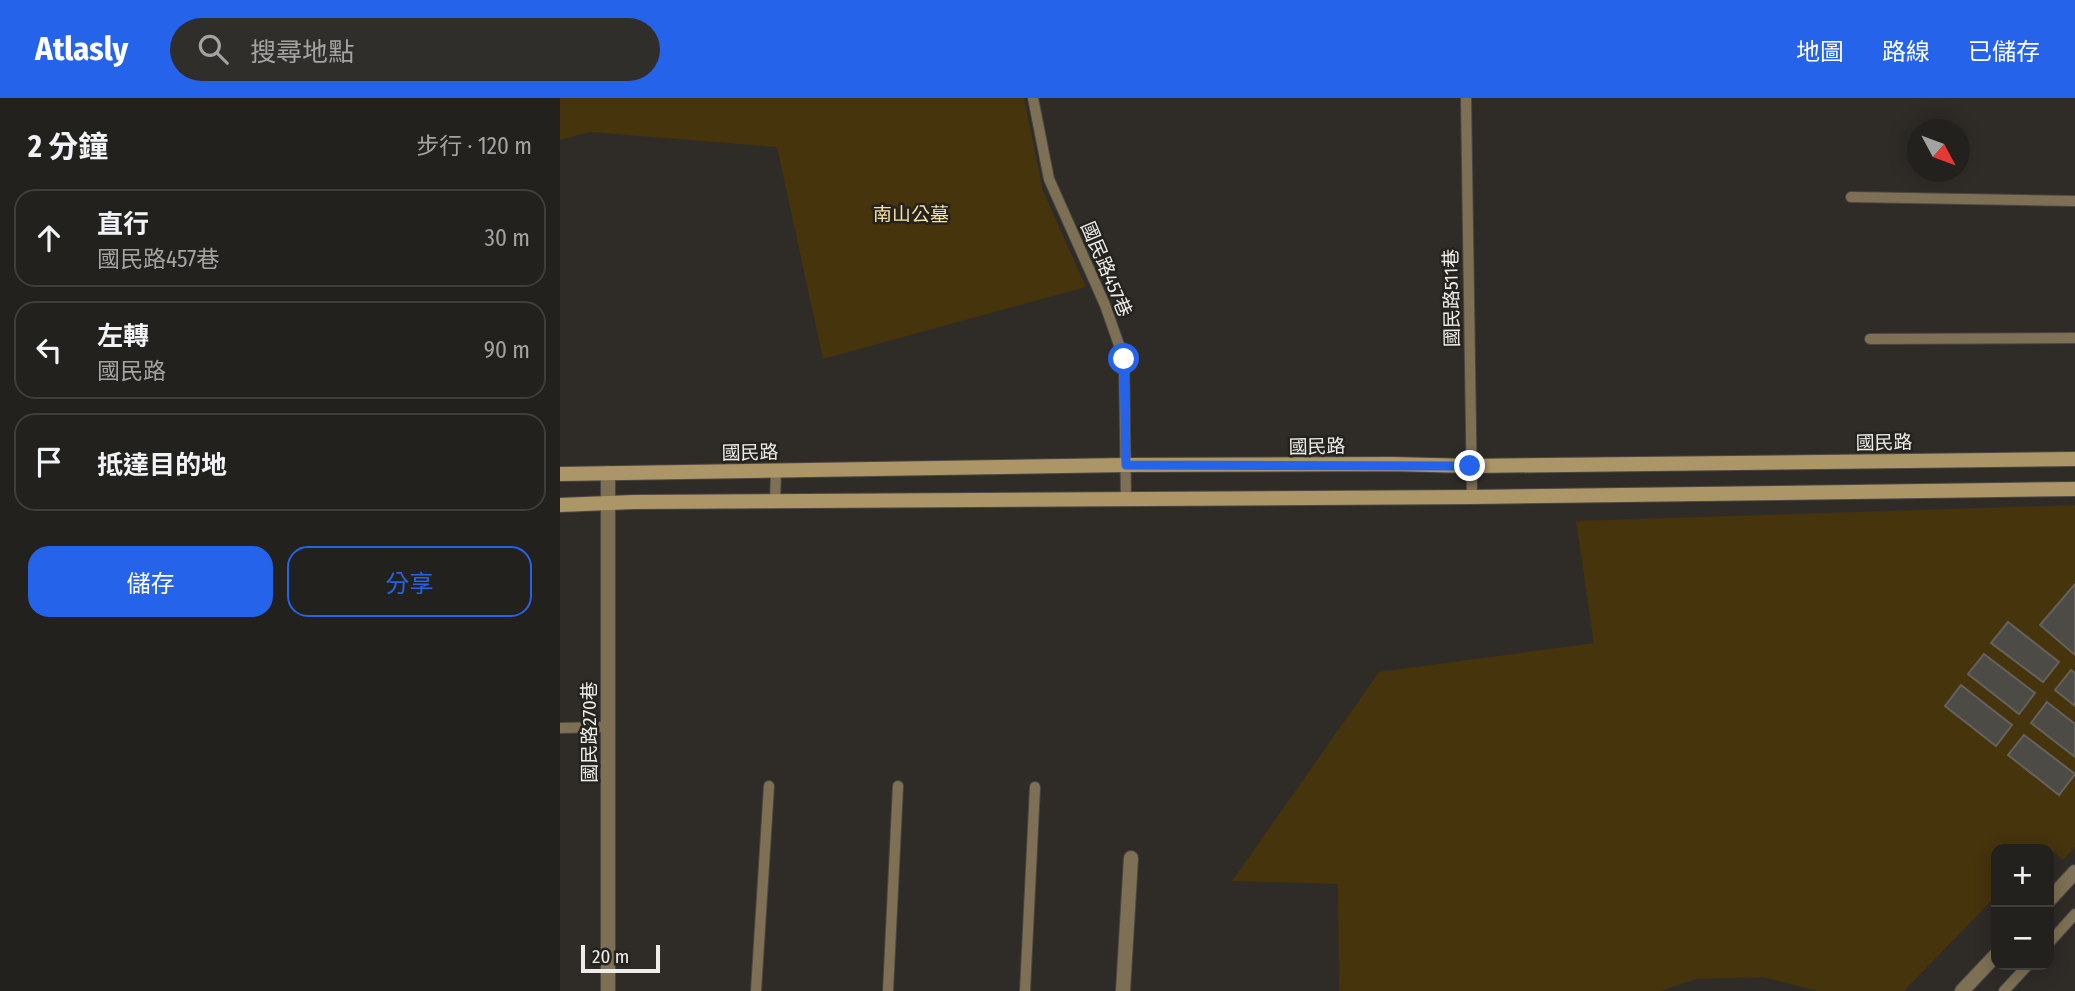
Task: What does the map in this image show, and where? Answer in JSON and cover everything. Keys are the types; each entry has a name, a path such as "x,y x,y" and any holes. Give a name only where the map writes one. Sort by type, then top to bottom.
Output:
{"street":[{"name":"國民路","path":"560,474 1126,465 1470,466 2075,459"},
{"name":"國民路270巷","path":"608,473 608,991"},
{"path":"560,505 2075,489"},
{"path":"1123,991 1131,858"},
{"path":"2054,895 2075,872"},
{"path":"1962,991 1991,960"}],"lane":[{"name":"國民路457巷","path":"1033,98 1049,179 1105,305 1124,359 1126,499"},
{"name":"國民路511巷","path":"1466,98 1472,497"},
{"path":"1851,197 2075,201"},
{"path":"1870,340 2075,338"},
{"path":"775,502 776,471"},
{"path":"560,728 608,727"},
{"path":"755,991 769,786"},
{"path":"888,991 898,786"},
{"path":"1025,991 1035,787"},
{"path":"2054,937 2075,914"},
{"path":"2004,991 2023,970"}],"green space":[{"name":"南山公墓","path":"560,98 1024,98 1043,191 1086,287 823,359 777,147 590,132 560,140"},
{"path":"2075,505 2075,847 2063,860 2054,853 2054,844 1991,844 1991,901 1904,991 1817,991 1763,977 1696,979 1660,991 1339,991 1338,884 1232,881 1379,672 1594,643 1576,521"}],"building":[{"path":"2075,584 2075,655 2040,625"},
{"path":"2008,622 2059,662 2043,682 1991,643"},
{"path":"1984,654 2035,693 2019,714 1968,674"},
{"path":"2071,670 2075,673 2075,706 2055,690"},
{"path":"1961,685 2012,725 1996,746 1945,706"},
{"path":"2047,702 2075,724 2075,757 2031,723"},
{"path":"2024,735 2075,774 2059,795 2008,755"}],"route":[{"path":"1124,359 1126,465 1470,466"}]}
